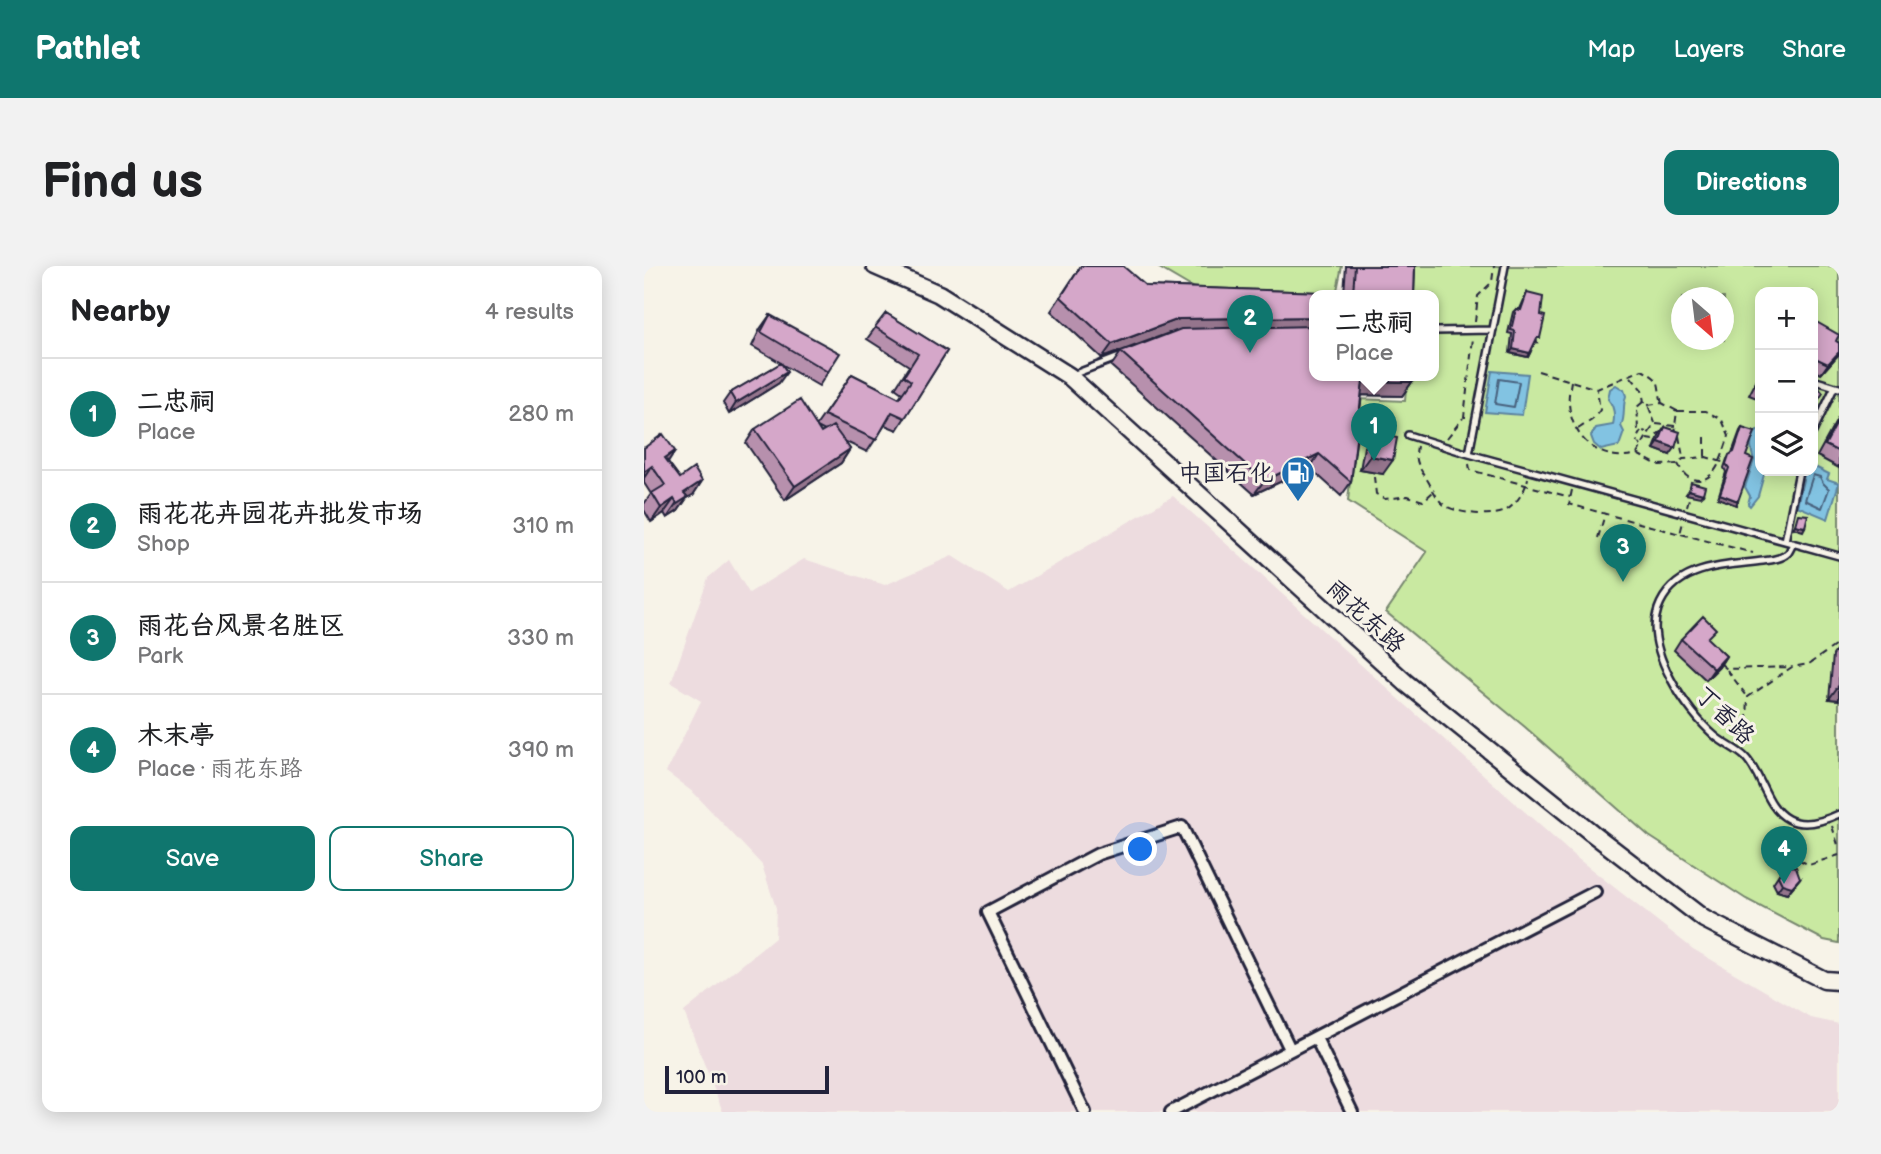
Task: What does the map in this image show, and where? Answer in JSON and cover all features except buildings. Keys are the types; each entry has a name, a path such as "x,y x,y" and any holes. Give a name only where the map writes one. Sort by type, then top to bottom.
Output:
{"main road":[{"name":"雨花东路","path":"875,266 939,294 1069,376 1406,683 1592,833 1704,919 1825,980 1839,981"}],"street":[{"path":"1084,1112 988,912 1098,854 1182,827 1290,1049"},
{"path":"1176,1111 1290,1049 1316,1038 1595,892"},
{"path":"1316,1038 1352,1112"}],"lane":[{"path":"1469,454 1505,266"},
{"path":"1439,331 1493,330"},
{"path":"1069,376 1132,352"},
{"path":"1818,382 1836,388 1818,422"},
{"path":"1408,435 1839,556"},
{"path":"1785,541 1798,476"},
{"name":"丁香路","path":"1793,543 1788,552 1776,559 1703,569 1685,576 1667,591 1657,611 1657,636 1661,654 1679,696 1713,735 1746,758 1783,817 1795,822"},
{"path":"1795,822 1810,822 1839,814"}],"path":[{"path":"1445,446 1446,440 1464,417 1478,296 1492,282 1494,266"},
{"path":"1538,371 1597,389 1622,376 1630,376 1642,370 1657,377 1662,403"},
{"path":"1630,376 1642,390 1644,402 1656,424"},
{"path":"1571,381 1569,403 1573,422 1587,443 1597,452 1610,457 1637,454 1658,465 1678,464 1683,458 1706,457 1725,463"},
{"path":"1577,429 1592,420 1600,410 1597,389"},
{"path":"1644,402 1636,408 1637,429 1647,433"},
{"path":"1648,405 1662,403 1677,411 1706,411 1722,420 1729,436 1713,475 1706,479 1693,480 1685,475 1678,464"},
{"path":"1677,411 1675,426 1683,458"},
{"path":"1464,417 1476,419"},
{"path":"1637,454 1647,433 1656,424"},
{"path":"1656,424 1675,426"},
{"path":"1641,430 1636,440 1641,447"},
{"path":"1646,439 1653,440 1660,433 1680,439"},
{"path":"1705,437 1706,457"},
{"path":"1418,438 1415,454 1418,466 1444,506 1466,514 1503,512 1527,487 1529,470"},
{"path":"1469,454 1470,470 1571,497"},
{"path":"1374,477 1376,494 1385,499 1408,496 1423,501 1434,491"},
{"path":"1680,534 1693,480"},
{"path":"1574,483 1569,503 1752,552"},
{"path":"1598,538 1605,513"},
{"path":"1727,669 1809,664 1839,643"},
{"path":"1717,660 1748,696 1746,758"},
{"path":"1748,696 1792,667"},
{"path":"1829,818 1839,848"},
{"path":"1795,822 1790,855 1809,865 1839,855"}],"shaded area":[{"path":"1173,496 1573,855 1693,949 1811,1018 1839,1024 1839,1112 723,1112 684,1012 775,938 776,908 762,865 694,793 666,772 701,701 671,683 708,578 729,560 749,593 804,559 885,585 952,556 1009,592"}],"green space":[{"path":"1156,266 1342,266 1337,290 1309,290 1309,295 1202,293"},
{"path":"1412,266 1839,266 1839,943 1824,940 1746,899 1649,836 1525,727 1386,612 1427,552 1348,501 1358,399 1405,401 1407,381 1439,381 1439,290 1410,290"}],"water":[{"path":"1492,371 1528,374 1522,415 1485,412"},
{"path":"1616,385 1624,390 1626,396 1621,426 1624,432 1619,446 1601,450 1594,444 1591,436 1596,428 1613,425 1614,411 1608,399 1610,389"},
{"path":"1755,433 1755,476 1764,476 1758,496 1750,506 1750,496 1745,487 1754,460 1752,440"},
{"path":"1818,468 1829,474 1827,479 1839,483 1828,519 1797,506 1804,476 1818,476"}],"place":[{"name":"雨花花卉园花卉批发市场","path":"1250,353"},
{"name":"二忠祠","path":"1374,461"},
{"name":"中国石化","path":"1298,503"},
{"name":"雨花台风景名胜区","path":"1623,582"},
{"name":"木末亭","path":"1784,884"}]}
